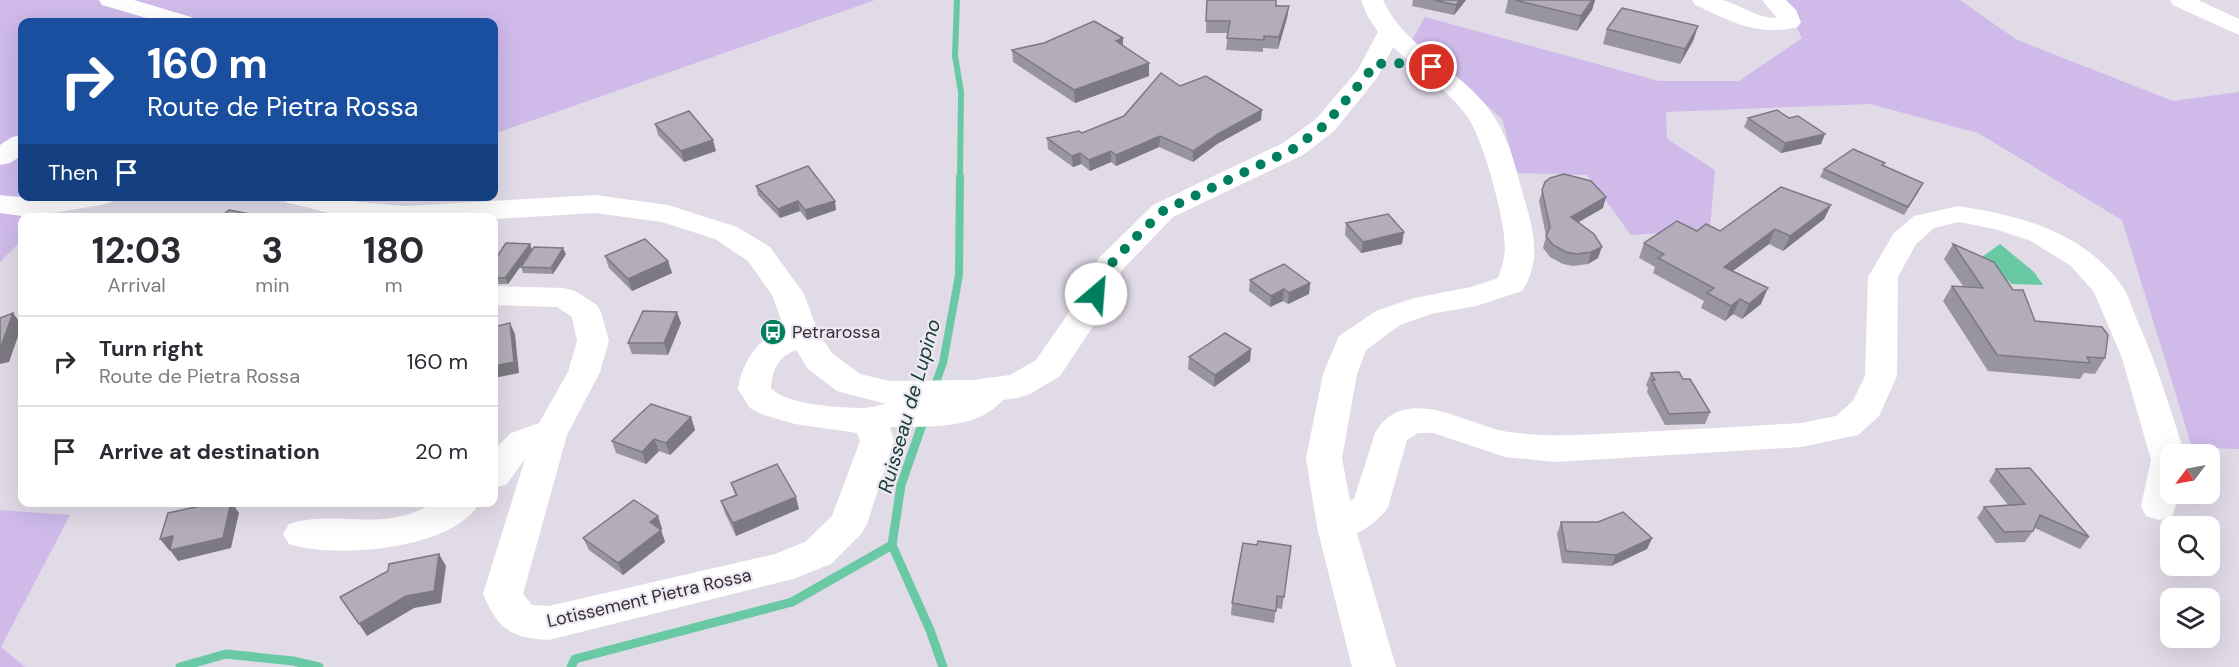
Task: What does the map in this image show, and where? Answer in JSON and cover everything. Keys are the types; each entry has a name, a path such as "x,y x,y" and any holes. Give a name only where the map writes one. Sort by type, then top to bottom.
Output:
{"street":[{"path":"110,0 170,18"},
{"path":"1372,0 1392,33 1432,67 1475,109 1489,130 1506,180 1521,245 1519,265 1510,284 1476,296 1425,305 1388,318 1351,344 1340,374 1324,458 1336,527 1374,667"},
{"path":"1702,0 1760,25 1778,26 1790,22 1785,10 1773,0"},
{"path":"2181,0 2239,28"},
{"path":"802,333 770,348 755,377 754,389 762,401 779,410 865,420 899,404 1018,386 1048,368 1081,320 1110,265 1163,211 1293,149 1325,125 1368,74 1385,38 1392,33"},
{"path":"1373,64 1414,63 1432,67"},
{"path":"0,157 18,146"},
{"path":"0,204 29,208 71,201"},
{"path":"316,201 358,211 382,213"},
{"path":"464,213 595,204 668,214 726,233 759,254 788,294 802,333 820,361 849,383 899,404 946,415 976,405 983,391"},
{"path":"1336,527 1370,507 1392,433 1411,421 1434,421 1505,444 1556,449 1801,435 1846,426 1867,408 1881,376 1883,278 1904,239 1924,222 1958,214 2001,221 2041,235 2081,260 2108,288 2138,358 2169,460 2159,506"},
{"name":"Lotissement Pietra Rossa","path":"498,296 564,298 586,312 593,341 584,372 550,435 503,594 511,613 527,622 549,623 779,568 818,553 848,524 877,441 873,428 865,420"},
{"path":"498,469 523,439 537,435 550,435"},
{"path":"302,534 384,535 431,523 455,507"}],"shaded area":[{"path":"0,0 875,0 498,133 498,18 18,18 18,201 63,201 49,213 18,213 18,244 0,262"},
{"path":"1782,0 1960,0 2017,40 2173,101 2239,92 2239,449 2220,448 2220,444 2191,444 2122,220 1978,133 1870,104 1666,112 1667,139 1715,170 1710,230 1631,235 1587,175 1517,173 1502,119 1412,40 1425,17 1659,81 1739,81 1802,38"},
{"path":"2000,244 2034,272 2043,285 2012,284 1982,257"},
{"path":"0,510 70,515 1,647 25,667 0,667"}],"building":[{"path":"1207,0 1276,0 1276,6 1289,6 1279,37 1264,36 1264,40 1227,38 1230,21 1206,21"},
{"path":"1434,0 1460,0 1456,5"},
{"path":"1515,0 1592,0 1581,16"},
{"path":"1622,8 1698,26 1685,49 1607,29"},
{"path":"1094,21 1123,38 1116,41 1149,63 1074,90 1012,50 1044,43"},
{"path":"1161,73 1180,86 1206,76 1262,110 1218,134 1193,151 1160,136 1116,155 1111,151 1089,160 1080,153 1072,156 1047,138 1079,131 1082,133 1124,116"},
{"path":"1777,110 1789,118 1798,116 1825,134 1785,143 1748,118"},
{"path":"689,111 713,140 681,151 655,124"},
{"path":"1853,149 1923,183 1908,207 1824,169"},
{"path":"808,166 835,201 805,210 798,201 778,209 756,186"},
{"path":"1564,174 1591,181 1606,197 1571,217 1594,234 1602,247 1591,252 1577,254 1566,252 1553,245 1546,236 1550,227 1542,190 1545,182 1550,178"},
{"path":"1781,187 1831,205 1790,236 1775,229 1724,267 1768,288 1749,304 1740,299 1731,306 1707,293 1714,288 1658,258 1664,254 1644,243 1677,221 1697,231 1706,224 1720,231"},
{"path":"229,210 244,213 225,213"},
{"path":"1388,214 1404,232 1363,242 1346,223"},
{"path":"645,239 668,261 628,279 605,256"},
{"path":"506,243 530,244 505,278 498,278 498,255"},
{"path":"1953,244 1994,262 2013,290 2023,290 2035,321 2102,327 2108,335 2105,358 2087,357 2090,363 1997,355 1952,286 1983,288"},
{"path":"534,247 563,248 551,268 521,267"},
{"path":"1284,264 1310,283 1289,293 1284,289 1271,296 1250,280"},
{"path":"643,311 677,312 664,343 628,343"},
{"path":"13,313 0,349 0,318"},
{"path":"510,323 514,362 498,365 498,326"},
{"path":"1225,333 1251,349 1215,375 1189,357"},
{"path":"1679,372 1683,379 1690,379 1710,412 1669,414 1652,380 1655,380 1651,373"},
{"path":"651,404 691,417 666,443 654,439 642,452 612,441 641,413"},
{"path":"777,464 796,497 733,523 721,501 737,495 731,483"},
{"path":"2030,468 2089,537 2040,515 2033,531 2004,532 1984,507 2025,504 1996,469"},
{"path":"634,500 658,516 650,522 661,530 618,563 583,538"},
{"path":"196,507 230,507 223,538 170,550 173,536 160,539 168,513"},
{"path":"1623,512 1652,538 1616,555 1566,551 1561,522 1598,522"},
{"path":"1258,541 1291,546 1284,597 1277,596 1276,611 1232,603 1243,543 1257,545"},
{"path":"439,554 434,591 406,596 359,624 340,597 388,571 389,564"}],"waterway":[{"name":"Ruisseau de Lupino","path":"957,0 955,56 961,92 960,178"},
{"name":"Ruisseau de Lupino","path":"934,388 943,363 959,275 960,177"},
{"name":"Ruisseau de Lupino","path":"892,545 901,485 924,419"},
{"path":"571,667 575,659 792,602 892,545"},
{"name":"Ruisseau de Lupino","path":"892,545 930,630 943,667"},
{"path":"180,667 226,654 293,661 319,667"}],"place":[{"name":"Petrarossa","path":"773,332"}],"route":[{"path":"1096,294 1110,265 1163,211 1293,149 1325,125 1368,74 1373,64 1414,63 1432,67"}]}
